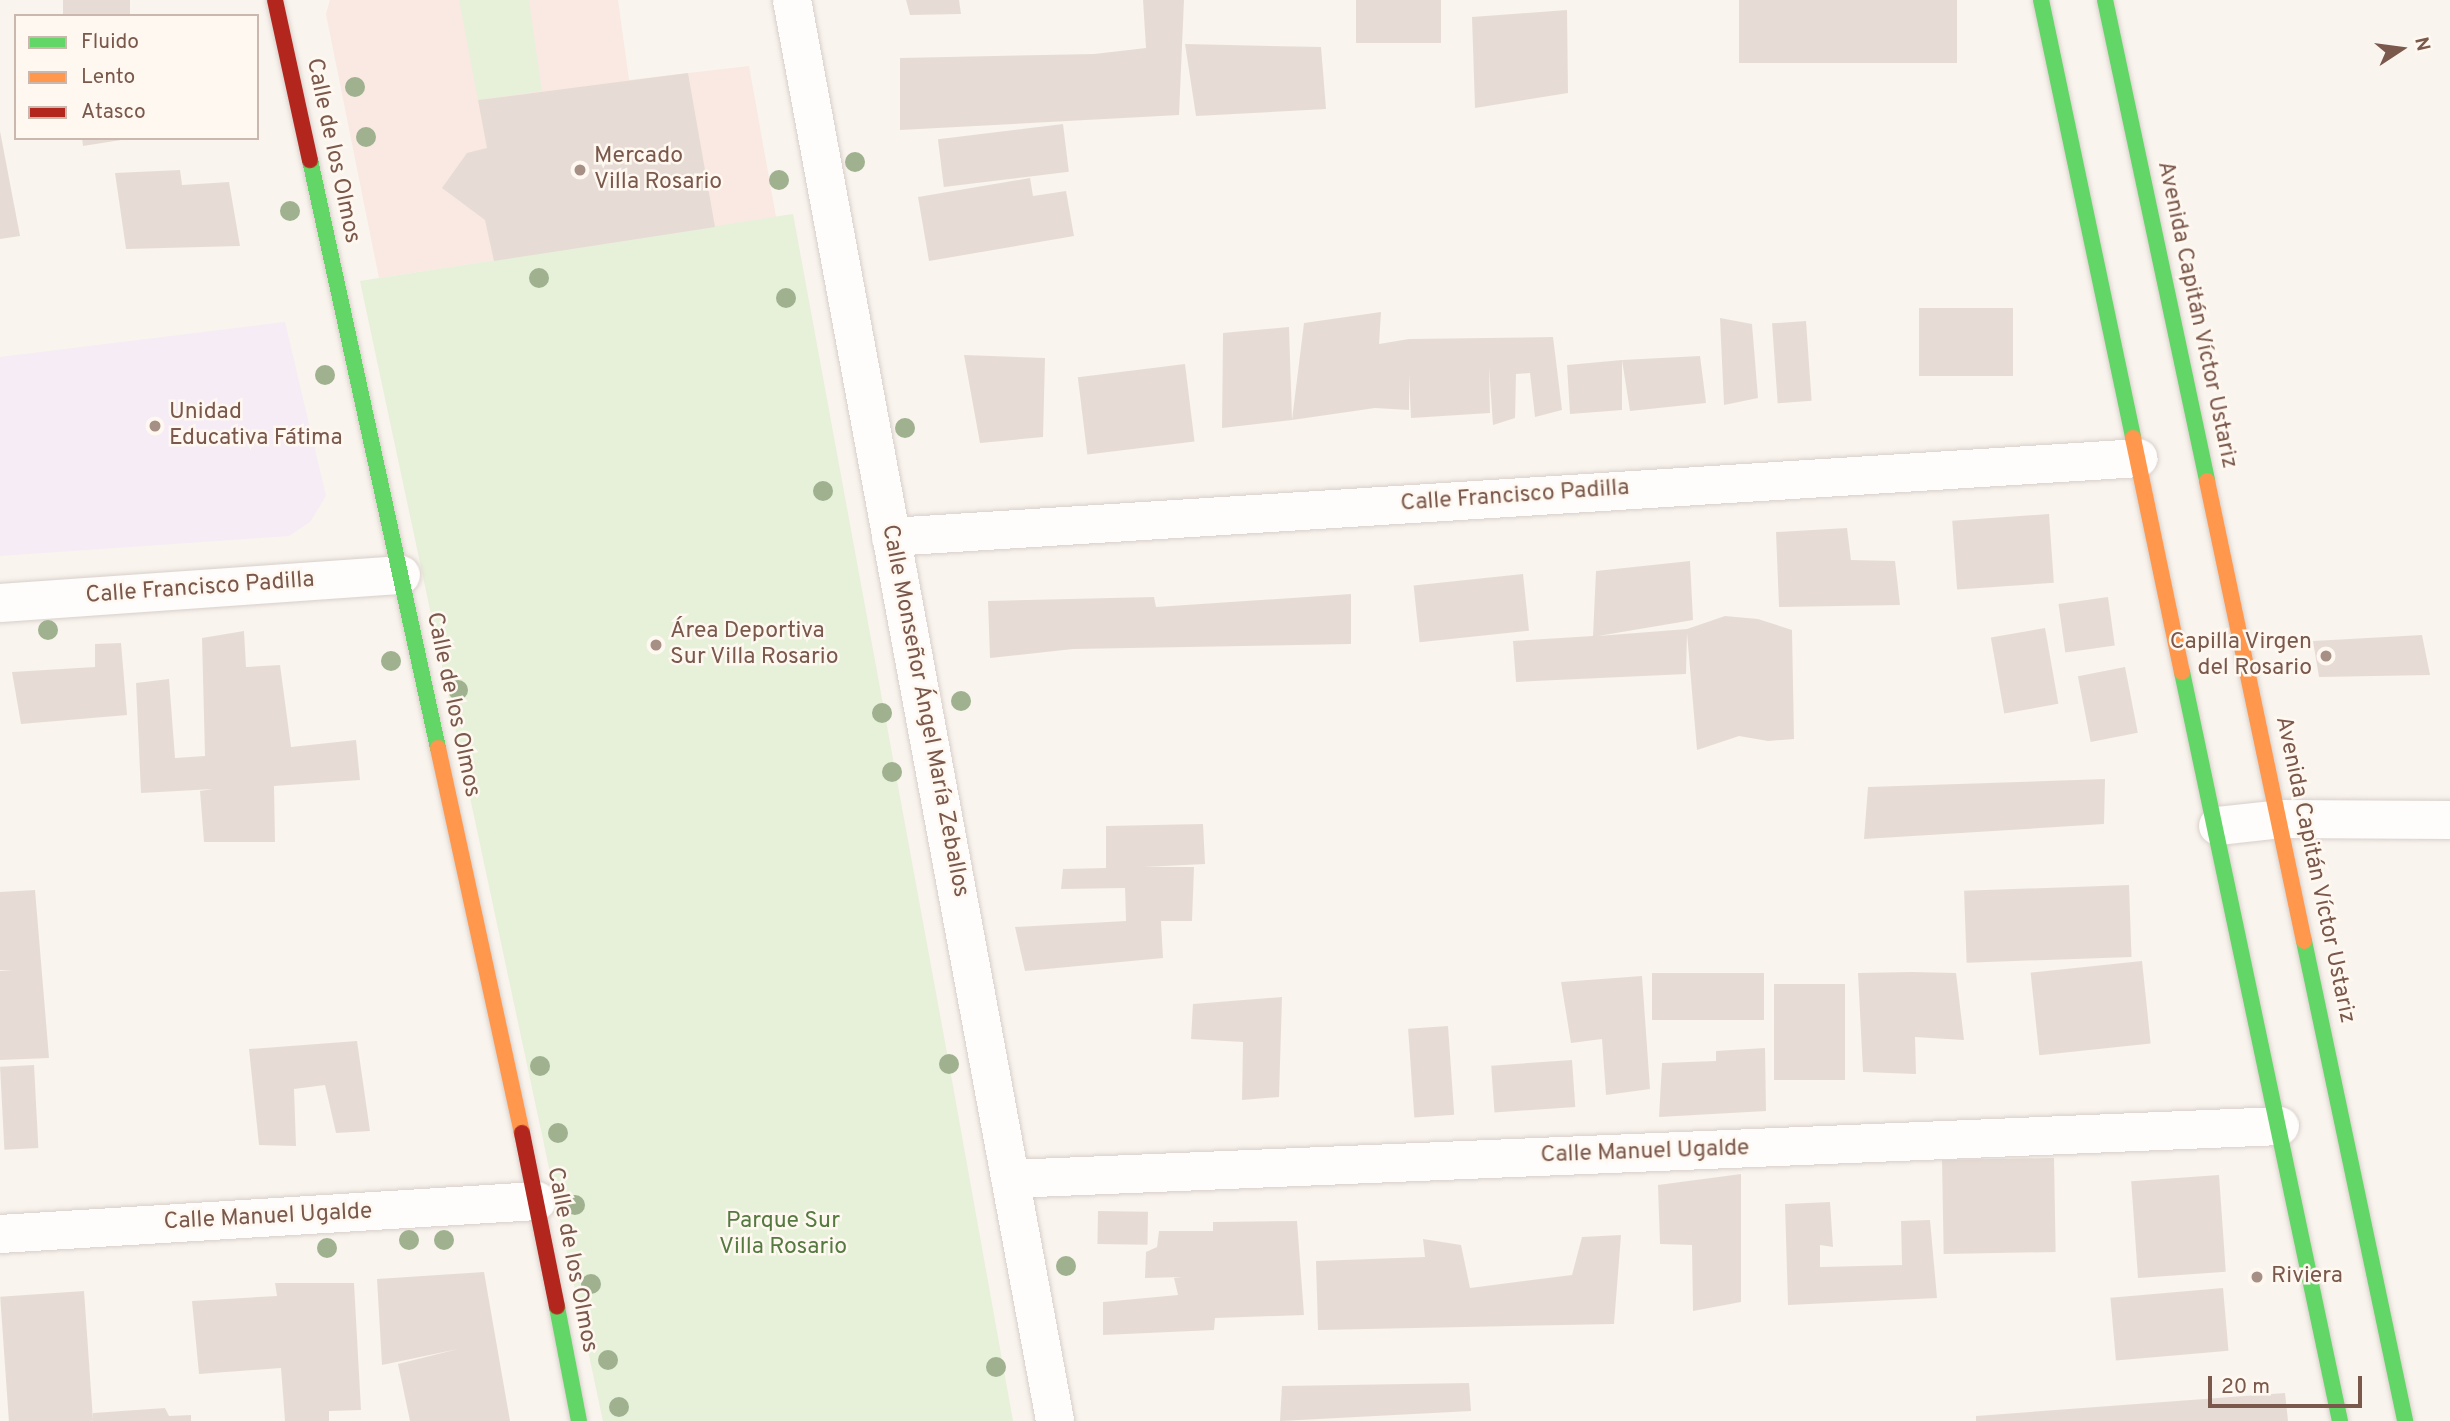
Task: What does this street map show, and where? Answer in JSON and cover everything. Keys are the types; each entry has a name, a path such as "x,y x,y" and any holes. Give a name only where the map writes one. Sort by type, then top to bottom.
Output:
{"main road":[{"name":"Calle de los Olmos","path":"275,0 537,1201 579,1421"},
{"path":"2041,0 2218,826 2340,1421"},
{"name":"Avenida Capitán Víctor Ustariz","path":"2105,0 2281,819 2405,1421"}],"street":[{"name":"Calle Monseñor Ángel María Zeballos","path":"792,0 1055,1421"},
{"name":"Calle Francisco Padilla","path":"891,537 2139,458"},
{"name":"Calle Francisco Padilla","path":"0,603 401,575"},
{"path":"2218,826 2281,819 2450,820"},
{"name":"Calle Manuel Ugalde","path":"1011,1179 2280,1126"},
{"name":"Calle Manuel Ugalde","path":"0,1234 537,1201"}],"shaded area":[{"name":"Mercado Villa Rosario","path":"330,0 618,0 629,80 749,66 776,217 379,278 326,14"},
{"name":"Unidad Educativa Fátima","path":"285,322 326,496 310,522 289,536 0,556 0,357"}],"green space":[{"path":"459,0 529,0 542,91 478,100"},
{"name":"Área Deportiva Sur Villa Rosario","path":"793,214 1013,1421 603,1421 360,281"}],"building":[{"path":"63,0 130,0 130,14 63,14"},
{"path":"906,0 959,0 961,14 910,15"},
{"path":"1143,0 1184,0 1179,115 900,130 900,58 1094,54 1146,48"},
{"path":"1356,0 1441,0 1441,43 1356,43"},
{"path":"1739,0 1957,0 1957,63 1739,63"},
{"path":"1567,10 1568,93 1475,108 1472,17"},
{"path":"1185,44 1321,47 1326,109 1196,116"},
{"name":"Mercado Villa Rosario","path":"688,73 715,227 494,261 485,220 442,188 467,153 487,148 478,100"},
{"path":"1063,124 1069,172 944,187 938,139"},
{"path":"0,131 20,236 0,239"},
{"path":"82,140 121,140 83,146"},
{"path":"180,170 182,185 229,182 240,246 126,249 115,173"},
{"path":"1030,178 1033,196 1066,191 1074,236 929,261 918,197"},
{"path":"1919,308 2013,308 2013,376 1919,376"},
{"path":"1381,312 1379,344 1409,339 1553,337 1562,410 1535,417 1530,373 1516,374 1515,418 1493,425 1489,367 1490,413 1411,418 1409,374 1409,410 1375,408 1292,420 1304,323"},
{"path":"1720,318 1752,324 1758,398 1724,405"},
{"path":"1806,321 1812,401 1778,403 1772,323"},
{"path":"1289,327 1292,420 1222,428 1223,333"},
{"path":"964,355 1045,358 1043,437 980,443"},
{"path":"1700,356 1706,403 1630,411 1622,360"},
{"path":"1622,360 1622,410 1570,414 1567,365"},
{"path":"1185,364 1195,441 1087,455 1078,377"},
{"path":"2049,514 2054,583 1957,590 1952,521"},
{"path":"1847,528 1851,560 1895,561 1900,605 1779,607 1776,532"},
{"path":"1690,561 1693,620 1598,636 1687,629 1725,616 1758,619 1792,630 1794,739 1768,741 1739,736 1697,750 1687,633 1686,674 1516,682 1513,641 1593,636 1596,571"},
{"path":"1523,574 1529,631 1420,642 1414,585"},
{"path":"1351,594 1351,644 1073,649 990,658 988,601 1154,597 1156,607"},
{"path":"2108,597 2115,646 2065,652 2058,604"},
{"path":"2045,628 2058,704 2004,713 1991,638"},
{"path":"244,631 246,667 280,665 291,747 356,740 360,780 274,786 275,842 204,842 200,791 213,789 141,793 136,683 169,679 175,758 205,756 202,638"},
{"path":"2422,635 2430,675 2319,677 2313,641"},
{"path":"121,643 127,715 21,724 12,672 95,667 95,644"},
{"path":"2125,667 2138,733 2091,742 2078,676"},
{"path":"2105,779 2104,824 1864,839 1868,787"},
{"path":"1203,824 1205,864 1144,867 1194,867 1192,921 1161,921 1163,958 1025,971 1015,927 1126,921 1125,888 1061,889 1063,869 1106,868 1106,826"},
{"path":"2129,885 2132,957 1967,963 1964,891"},
{"path":"35,890 49,1058 0,1060 0,971 12,970 0,970 0,892"},
{"path":"2142,961 2151,1044 2039,1055 2031,973"},
{"path":"1652,973 1764,973 1764,1020 1652,1020"},
{"path":"1858,973 1956,973 1964,1040 1915,1037 1916,1074 1863,1072"},
{"path":"1642,976 1650,1089 1606,1095 1602,1039 1571,1043 1561,982"},
{"path":"1774,984 1845,984 1845,1080 1774,1080"},
{"path":"1282,997 1279,1097 1242,1100 1243,1042 1191,1039 1193,1004"},
{"path":"1448,1026 1454,1115 1414,1118 1408,1029"},
{"path":"357,1041 370,1131 336,1133 325,1085 294,1089 296,1146 259,1145 249,1049"},
{"path":"1765,1048 1766,1111 1659,1117 1662,1063 1716,1061 1716,1051"},
{"path":"1572,1060 1575,1107 1494,1113 1491,1066"},
{"path":"34,1065 38,1148 4,1150 0,1067"},
{"path":"2054,1158 2056,1252 1944,1254 1942,1160"},
{"path":"1741,1174 1741,1302 1693,1311 1692,1245 1660,1244 1658,1185"},
{"path":"2219,1175 2226,1272 2138,1278 2131,1181"},
{"path":"1830,1202 1833,1247 1820,1245 1820,1267 1902,1265 1901,1221 1930,1220 1937,1298 1788,1305 1785,1204"},
{"path":"1098,1211 1148,1212 1147,1245 1097,1244"},
{"path":"1297,1221 1304,1315 1215,1318 1214,1330 1103,1335 1103,1302 1178,1295 1174,1278 1182,1277 1145,1278 1146,1252 1157,1247 1159,1231 1213,1231 1213,1222"},
{"path":"1621,1235 1614,1324 1318,1330 1316,1261 1425,1257 1423,1239 1461,1245 1470,1288 1572,1275 1582,1237"},
{"path":"484,1272 510,1421 410,1421 398,1364 458,1349 382,1365 377,1279"},
{"path":"275,1283 354,1283 361,1410 329,1411 329,1421 285,1421 281,1368 199,1374 192,1301 277,1296"},
{"path":"2223,1288 2228,1351 2116,1361 2110,1298"},
{"path":"84,1291 93,1421 9,1421 0,1297"},
{"path":"1469,1383 1471,1411 1280,1421 1282,1386"},
{"path":"2285,1393 2288,1421 1976,1421 1976,1416"},
{"path":"165,1408 169,1416 191,1415 191,1421 93,1421 93,1413"}],"traffic: fast":[{"path":"2041,0 2133,438"},
{"path":"2105,0 2207,481"},
{"path":"310,160 438,748"},
{"path":"2182,672 2340,1421"},
{"path":"2304,941 2405,1421"},
{"path":"557,1307 579,1421"}],"traffic: slow":[{"path":"2133,438 2182,672"},
{"path":"2207,481 2304,941"},
{"path":"438,748 522,1133"}],"traffic: jam":[{"path":"275,0 310,160"},
{"path":"522,1133 557,1307"}],"place":[{"name":"Mercado Villa Rosario","path":"580,170"},
{"name":"Unidad Educativa Fátima","path":"155,426"},
{"name":"Área Deportiva Sur Villa Rosario","path":"656,645"},
{"name":"Capilla Virgen del Rosario","path":"2326,656"},
{"name":"Riviera","path":"2257,1277"}],"park label":[{"name":"Parque Sur Villa Rosario","path":"783,1235"}]}
